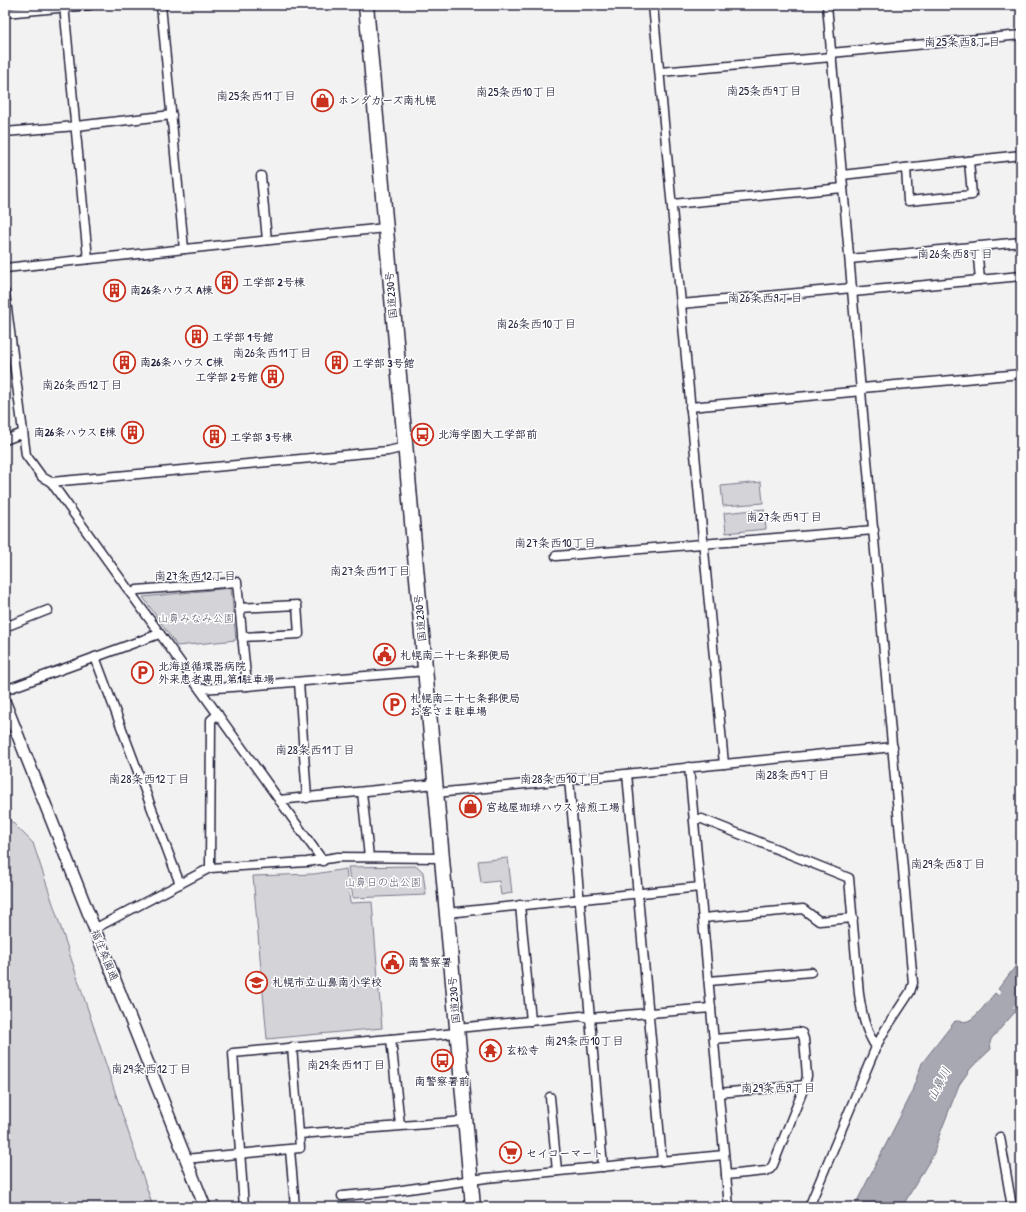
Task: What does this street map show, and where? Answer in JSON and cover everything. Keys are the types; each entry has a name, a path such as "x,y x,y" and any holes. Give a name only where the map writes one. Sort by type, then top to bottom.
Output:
{"highway":[{"name":"国道230号","path":"366,5 473,1207"}],"street":[{"path":"5,13 64,6 90,5"},
{"path":"161,5 184,249"},
{"path":"654,5 724,764"},
{"path":"810,1207 876,1047 885,1030 910,992 913,983 862,389 827,5"},
{"path":"64,6 88,259"},
{"path":"660,72 1021,35"},
{"path":"5,132 76,126 172,115"},
{"path":"842,174 1021,155"},
{"path":"906,168 908,201 972,195 969,161"},
{"path":"261,176 267,240"},
{"path":"672,204 843,188"},
{"path":"5,268 385,228"},
{"path":"850,259 1021,242"},
{"path":"977,246 980,280"},
{"path":"681,304 1021,276"},
{"path":"5,293 26,455 42,477 51,482 323,860"},
{"path":"690,407 1021,374"},
{"path":"5,440 23,433"},
{"path":"51,482 380,451 405,447"},
{"path":"556,556 874,530"},
{"path":"131,594 137,590 237,582 247,686"},
{"path":"239,608 297,605 299,634 242,637"},
{"path":"5,627 48,610"},
{"path":"5,690 159,634"},
{"path":"96,657 180,884"},
{"path":"200,689 425,671"},
{"path":"299,682 307,798"},
{"name":"福住桑園通","path":"5,703 205,1207"},
{"path":"210,868 211,720 218,714"},
{"path":"279,800 362,792 569,779 893,747"},
{"path":"690,767 729,1207"},
{"path":"626,774 662,1161"},
{"path":"569,779 578,899 603,1167"},
{"path":"362,792 369,858"},
{"path":"694,819 702,819 849,878 861,1010 868,1035 876,1047"},
{"path":"94,928 210,868 323,860 338,857 442,858"},
{"path":"447,913 700,887"},
{"path":"520,905 532,1021"},
{"path":"703,918 803,909 819,921 853,918"},
{"path":"709,981 811,972"},
{"path":"244,1207 232,1053 391,1039 581,1016 589,1018 711,1008"},
{"path":"714,1039 792,1032 802,1034 804,1039 807,1076 806,1085 773,1165 766,1171 726,1175"},
{"path":"391,1039 400,1125"},
{"path":"185,1158 300,1148 292,1047"},
{"path":"719,1093 806,1085"},
{"path":"550,1097 557,1171"},
{"path":"299,1134 465,1120"},
{"path":"1000,1137 1012,1207"},
{"path":"290,1150 295,1207"},
{"path":"342,1196 388,1192 470,1180 724,1155"}],"green space":[{"path":"761,482 763,503 723,506 721,486"},
{"path":"764,509 766,529 726,533 724,513"},
{"name":"山鼻みなみ公園","path":"231,588 236,640 177,646 143,597"},
{"path":"5,815 33,843 153,1207 5,1207"},
{"path":"508,858 512,893 501,895 499,881 481,883 478,861"},
{"name":"山鼻日の出公園","path":"417,866 423,872 426,895 353,898 348,867"},
{"path":"346,869 350,903 372,902 382,1028 267,1039 253,876 314,874"}],"water":[{"path":"1021,959 1021,1006 1020,1007 998,989"},
{"path":"995,993 1016,1011 992,1038 990,1042 991,1049 971,1068 959,1085 934,1153 902,1207 854,1207 909,1099 922,1063 955,1021 968,1021 971,1019"}],"waterway":[{"name":"山鼻川","path":"989,1022 1001,1009 1021,978"}],"place":[{"name":"ホンダカーズ南札幌","path":"323,100"},
{"name":"工学部 2号棟","path":"227,282"},
{"name":"南26条ハウス A棟","path":"114,290"},
{"name":"工学部 1号館","path":"196,337"},
{"name":"南26条ハウス C棟","path":"125,362"},
{"name":"工学部 3号館","path":"337,363"},
{"name":"工学部 2号館","path":"273,377"},
{"name":"南26条ハウス E棟","path":"132,432"},
{"name":"北海学園大工学部前","path":"422,434"},
{"name":"工学部 3号棟","path":"214,437"},
{"name":"札幌南二十七条郵便局","path":"385,655"},
{"name":"北海道循環器病院 外来患者専用 第1駐車場","path":"142,672"},
{"name":"札幌南二十七条郵便局 お客さま駐車場","path":"394,704"},
{"name":"宮越屋珈琲ハウス 焙煎工場","path":"470,807"},
{"name":"南警察署","path":"393,962"},
{"name":"札幌市立山鼻南小学校","path":"256,982"},
{"name":"玄松寺","path":"490,1050"},
{"name":"南警察署前","path":"442,1061"},
{"name":"セイコーマート","path":"510,1153"}],"district":[{"name":"南25条西8丁目","path":"962,42"},
{"name":"南25条西9丁目","path":"764,91"},
{"name":"南25条西10丁目","path":"516,92"},
{"name":"南25条西11丁目","path":"256,96"},
{"name":"南26条西8丁目","path":"955,254"},
{"name":"南26条西9丁目","path":"765,298"},
{"name":"南26条西10丁目","path":"536,324"},
{"name":"南26条西11丁目","path":"272,353"},
{"name":"南26条西12丁目","path":"82,385"},
{"name":"南27条西9丁目","path":"784,517"},
{"name":"南27条西10丁目","path":"555,543"},
{"name":"南27条西11丁目","path":"370,571"},
{"name":"南27条西12丁目","path":"195,576"},
{"name":"南28条西11丁目","path":"315,750"},
{"name":"南28条西9丁目","path":"792,775"},
{"name":"南28条西12丁目","path":"149,779"},
{"name":"南28条西10丁目","path":"560,779"},
{"name":"南29条西8丁目","path":"948,864"},
{"name":"南29条西10丁目","path":"584,1041"},
{"name":"南29条西11丁目","path":"346,1065"},
{"name":"南29条西12丁目","path":"151,1069"},
{"name":"南29条西9丁目","path":"778,1088"}]}
